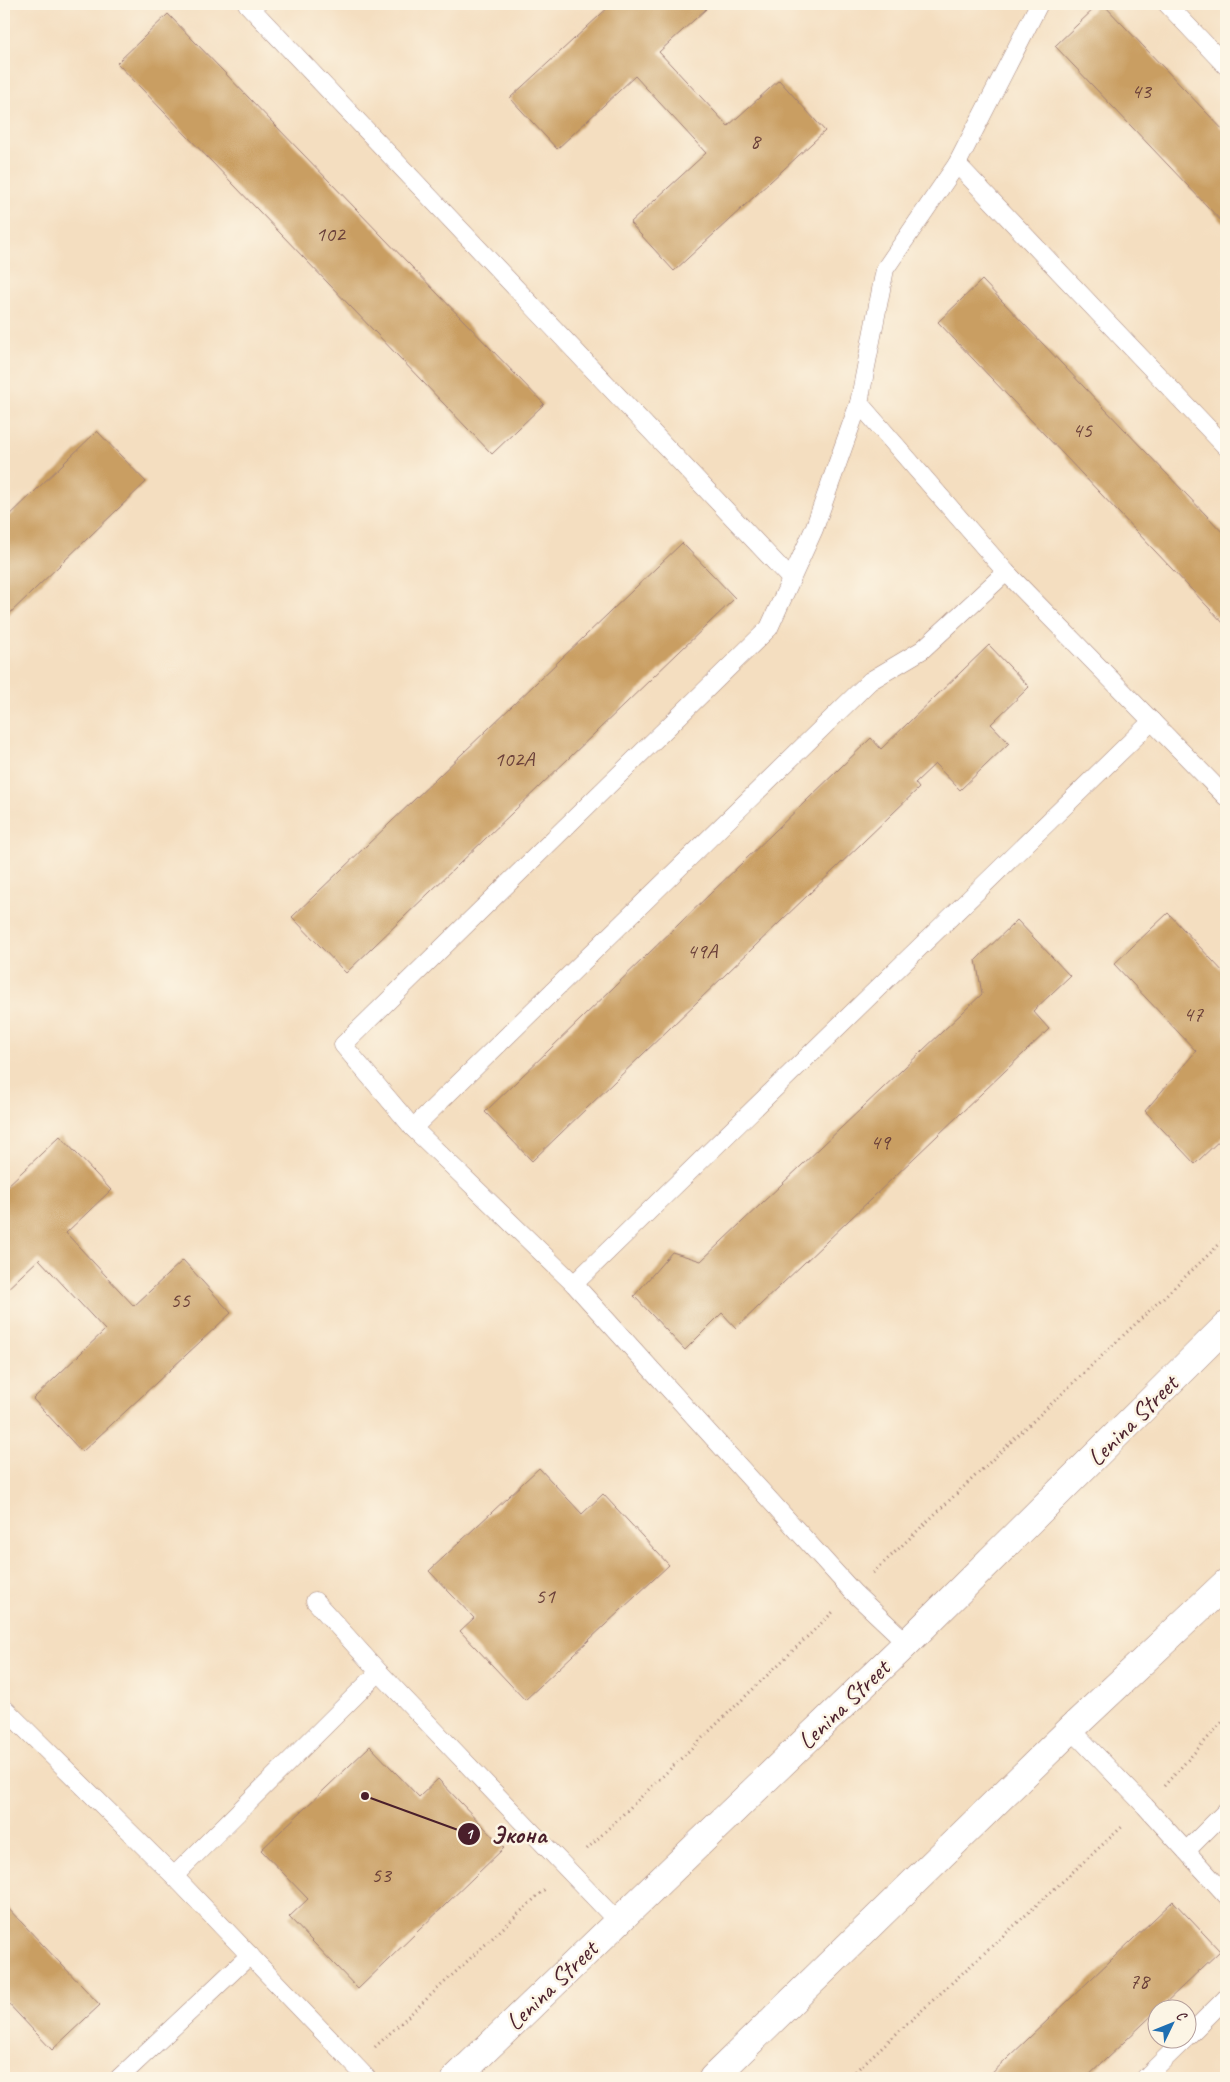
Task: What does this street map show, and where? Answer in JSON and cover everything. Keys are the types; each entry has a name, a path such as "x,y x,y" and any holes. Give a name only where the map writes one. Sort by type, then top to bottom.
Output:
{"street":[{"name":"Lenina Street","path":"456,2078 907,1643 1226,1326"},
{"path":"713,2078 1070,1729 1224,1588"}],"lane":[{"path":"247,4 791,579"},
{"path":"907,1643 853,1592 574,1284 413,1128 343,1045 769,628 814,529 860,404 885,270 957,164 1039,4"},
{"path":"1167,4 1226,66"},
{"path":"957,164 1226,447"},
{"path":"860,404 1006,572 1226,797"},
{"path":"413,1128 870,681 922,650 1006,572"},
{"path":"574,1284 1152,721"},
{"path":"315,1601 379,1672 617,1921"},
{"path":"174,1876 379,1672"},
{"path":"4,1708 174,1876 361,2072"},
{"path":"1070,1729 1145,1806 1226,1895"},
{"path":"1186,1851 1226,1811"},
{"path":"119,2078 250,1955"},
{"path":"1198,2026 1226,1998"},
{"path":"1145,2078 1174,2050"}],"path":[{"path":"361,2072 853,1592 1226,1238"},
{"path":"848,2078 1145,1806 1226,1718"}],"building":[{"path":"612,4 701,4 706,9 659,52 728,126 779,80 825,131 674,271 630,223 706,153 635,76 557,149 510,98"},
{"path":"1099,4 1103,4 1226,133 1226,226 1055,46"},
{"path":"168,14 544,404 492,454 117,63"},
{"path":"982,280 1226,536 1226,626 938,322"},
{"path":"97,431 146,482 4,619 4,521"},
{"path":"682,543 735,598 346,973 292,917"},
{"path":"989,645 1029,687 991,724 1009,743 960,790 935,764 915,783 919,788 532,1161 485,1112 871,738 881,749"},
{"path":"1168,913 1226,975 1226,1134 1195,1164 1145,1111 1196,1051 1114,964"},
{"path":"1017,920 1070,976 1033,1011 1049,1029 736,1328 722,1313 685,1350 634,1296 672,1252 701,1261 982,994 976,960"},
{"path":"60,1136 111,1190 66,1233 134,1306 183,1260 231,1313 82,1452 33,1399 105,1330 39,1259 4,1292 4,1189"},
{"path":"539,1468 582,1514 603,1494 669,1565 525,1700 460,1631 474,1618 429,1571"},
{"path":"370,1746 419,1797 438,1779 504,1848 358,1989 289,1917 308,1899 261,1850"},
{"path":"1173,1901 1220,1951 1168,2000 1148,2000 1148,2019 1086,2078 987,2078"},
{"path":"4,1904 100,2005 52,2050 4,1999"},
{"path":"1226,2071 1226,2078 1220,2077"}],"place":[{"name":"Экона","path":"365,1796"}]}
